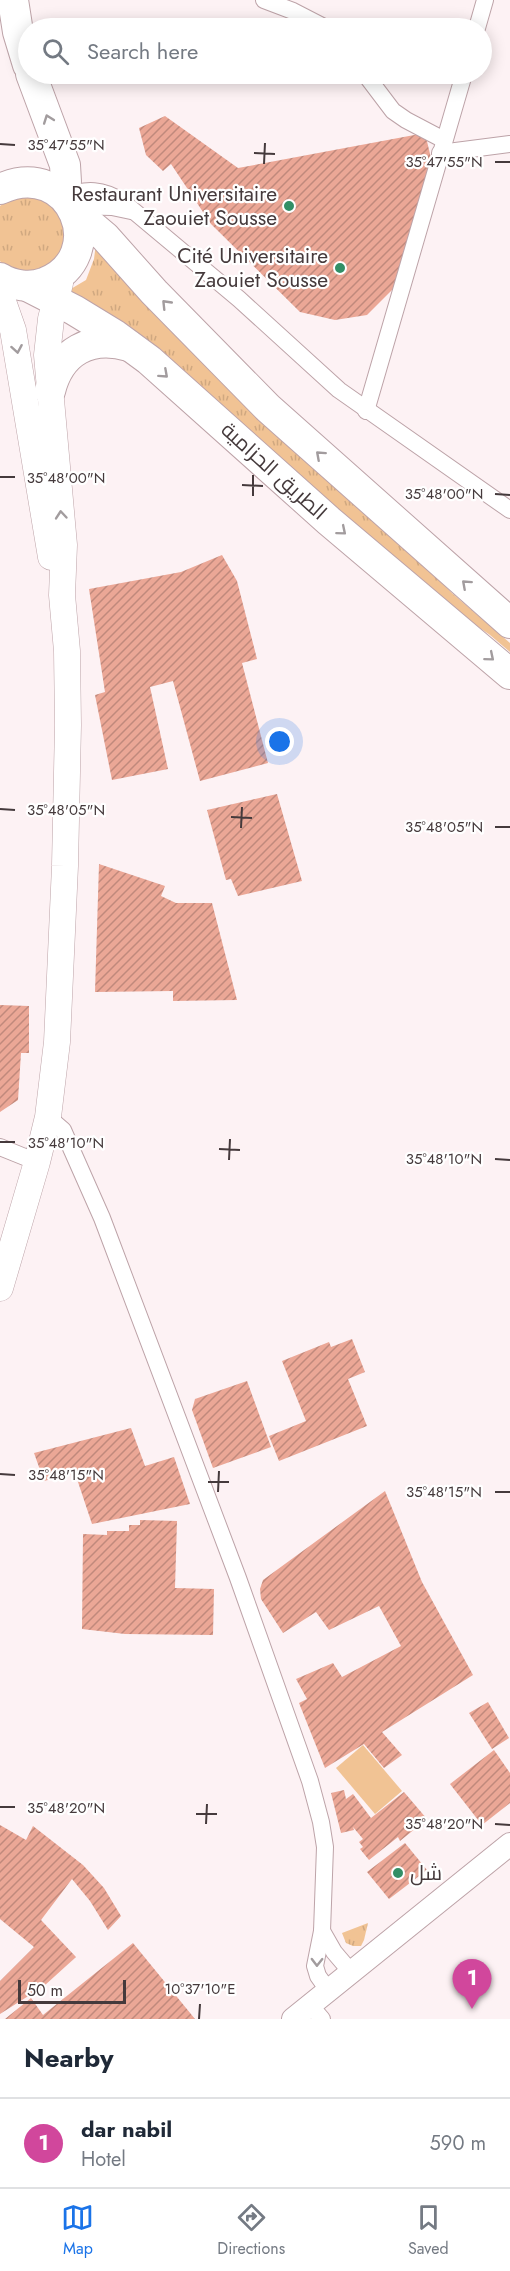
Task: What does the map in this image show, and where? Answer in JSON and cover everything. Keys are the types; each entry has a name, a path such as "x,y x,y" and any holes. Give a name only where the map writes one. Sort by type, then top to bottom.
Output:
{"highway":[{"path":"13,0 18,32"},
{"path":"9,286 47,282 64,272 74,258 79,242 79,226 68,202 64,165 35,84"},
{"name":"الطريق الحزامية","path":"1,186 26,182 51,188 68,202 105,237 153,292 268,408 510,623"},
{"name":"الطريق الحزامية","path":"9,286 74,310 149,360 329,521 510,674"},
{"path":"50,391 59,367 78,349 103,342 129,346"}],"main road":[{"path":"0,1288 48,1117 57,1042 65,866 67,651 62,595 64,545 47,355 54,301 64,272"},
{"path":"9,286 13,330 48,549 62,595"},
{"path":"308,2014 328,1990 510,1844"}],"street":[{"path":"264,0 307,18"},
{"path":"480,18 485,0"},
{"path":"372,84 393,111 442,147 510,144"},
{"path":"366,411 461,84"},
{"path":"68,202 132,211 239,299 339,390 510,510"},
{"path":"48,1117 63,1130 102,1218 238,1578 310,1781 325,1847 322,1931 315,1966 318,1976 328,1990"},
{"path":"0,1147 37,1162"},
{"path":"322,1931 334,1952 351,1972"}],"green space":[{"path":"20,195 46,198 64,217 67,242 53,264 29,273 4,266 0,261 0,206"},
{"path":"97,235 453,594 510,643 510,652 445,604 64,293 86,280 94,259"},
{"path":"363,1745 402,1791 375,1814 336,1768"},
{"path":"368,1923 361,1946 346,1943 342,1933"}],"building":[{"path":"165,116 238,168 425,133 431,158 419,223 395,287 367,315 335,320 300,312 211,224 171,164 163,171 146,155 139,128"},
{"path":"222,555 237,581 257,659 242,663 268,763 200,781 173,681 150,687 168,769 112,780 95,695 105,692 89,589 181,572"},
{"path":"277,794 302,881 238,896 231,879 226,880 207,810"},
{"path":"99,864 165,886 161,896 176,903 212,903 237,1000 173,1001 173,991 95,992"},
{"path":"0,1005 29,1006 29,1053 21,1053 18,1100 0,1112"},
{"path":"352,1339 365,1372 348,1379 367,1426 279,1461 269,1436 306,1421 282,1361 329,1342 331,1347"},
{"path":"247,1381 271,1447 213,1468 192,1410 195,1399"},
{"path":"131,1428 145,1466 174,1457 190,1504 92,1524 75,1473 44,1481 34,1453"},
{"path":"385,1491 422,1582 473,1675 382,1732 402,1755 384,1768 364,1744 325,1768 299,1703 307,1699 296,1679 333,1663 342,1677 401,1646 379,1606 329,1630 316,1612 283,1633 261,1599 260,1589 263,1580"},
{"path":"140,1520 177,1521 175,1588 214,1589 213,1635 125,1634 82,1629 83,1534 107,1535 107,1531 129,1531 129,1525 140,1525"},
{"path":"488,1702 509,1738 492,1749 469,1713"},
{"path":"494,1750 510,1773 510,1803 482,1825 450,1784"},
{"path":"344,1790 346,1799 353,1794 371,1818 404,1792 427,1819 400,1841 398,1837 369,1860 360,1849 363,1847 359,1842 363,1839 353,1827 354,1830 341,1833 331,1793"},
{"path":"0,1825 26,1840 33,1826 83,1865 104,1888 121,1916 108,1930 90,1901 72,1879 41,1920 76,1957 44,1986 0,2014 0,1981 34,1947 0,1919"},
{"path":"405,1843 427,1870 389,1899 367,1872"},
{"path":"133,1943 195,2019 5,2019 31,1998 43,2015"}],"place":[{"name":"Restaurant Universitaire Zaouiet Sousse","path":"289,206"},
{"name":"Cité Universitaire Zaouiet Sousse","path":"340,268"},
{"name":"شل","path":"398,1873"},
{"name":"dar nabil","path":"472,2009"}]}
